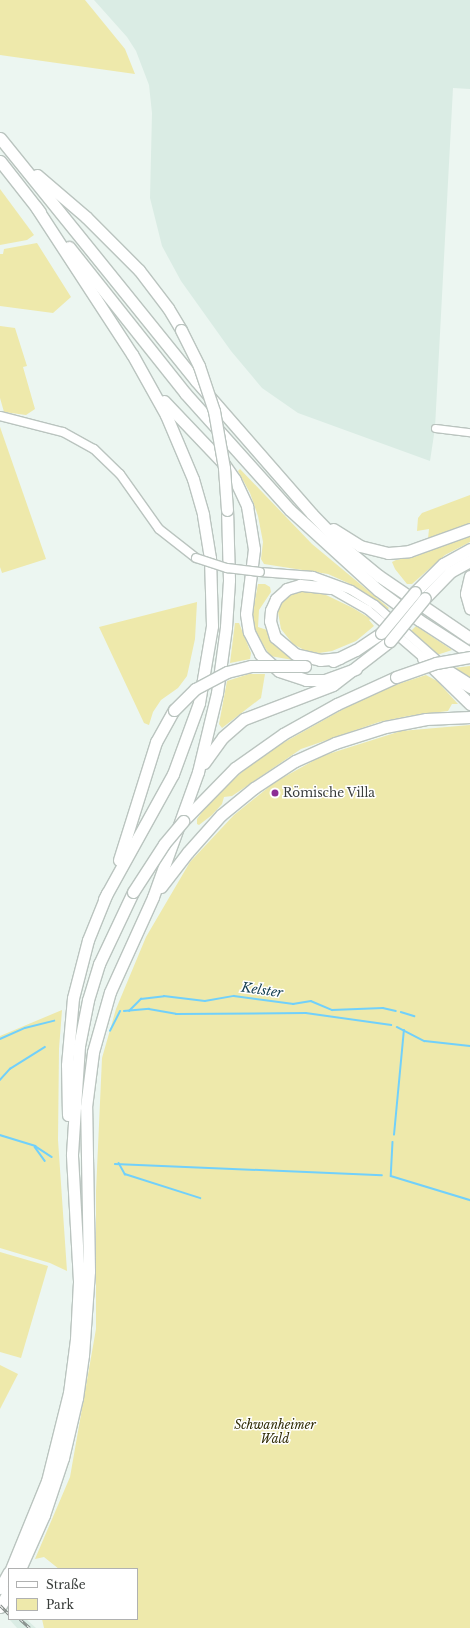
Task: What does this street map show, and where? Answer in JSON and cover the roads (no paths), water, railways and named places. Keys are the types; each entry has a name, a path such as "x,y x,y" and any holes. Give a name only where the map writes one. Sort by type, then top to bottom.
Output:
{"highway":[{"path":"0,138 196,381 298,499 345,548 379,576 470,638"},
{"path":"13,153 119,248 154,288 181,330 199,366 214,411 223,456 227,510 229,580 226,627 217,693 198,772 153,897 110,992 93,1052 86,1107 89,1271 82,1362 71,1425 60,1469 44,1516 20,1568"},
{"path":"0,161 185,393 290,510 378,590 419,620 470,653"},
{"path":"36,207 149,382 180,446 203,515 210,558 212,626 199,703 174,774 104,900"},
{"path":"149,382 176,414 224,464 244,498 252,524 254,549 246,614 249,632 260,654 279,671 306,680 325,680 356,669"},
{"path":"298,499 346,538 364,548 381,553 409,551 470,529"},
{"path":"11,1568 36,1512 56,1453 74,1363 79,1281 72,1154 66,1081 72,1008 84,951 139,802 156,742 174,710 195,689 227,672 251,666 305,666 340,658 366,644 381,633 416,592 443,564 470,549"},
{"path":"198,772 222,737 244,719 322,691 356,669 390,641 425,598 450,572 470,561"},
{"path":"470,576 466,594 470,608"},
{"path":"330,588 300,586 287,589 276,600 271,610 270,621 275,637 295,654 320,660 340,658"},
{"path":"72,1154 77,1061 84,1014 105,948 133,892 164,844 222,780 258,751 294,728 396,677 436,663 470,657"},
{"path":"423,658 468,698"},
{"path":"153,897 188,852 221,816 254,788 295,761 335,743 385,727 426,719 470,717"},
{"path":"0,1588 8,1574"},
{"path":"0,1607 8,1593"}],"street":[{"path":"0,416 62,432 94,449 120,474 159,529 196,558 227,568 277,574 313,576 351,590 375,606 446,668 470,683"},
{"path":"435,428 470,432"},
{"path":"277,574 330,588 368,610 423,658"}],"waterway":[{"name":"Kelster","path":"129,1011 141,999 164,996 205,1001 234,996 293,1004 311,1001 332,1010 383,1008 396,1011"},
{"name":"Kelster","path":"124,1011 149,1009 176,1014 306,1013 391,1025"},
{"name":"Kelster","path":"110,1031 120,1011"},
{"name":"Kelster","path":"401,1012 414,1016"},
{"name":"Kelster","path":"0,1039 25,1028 54,1021"},
{"name":"Kelster","path":"397,1027 425,1041 470,1046"},
{"path":"394,1135 404,1030"},
{"path":"0,1080 10,1069 45,1047"},
{"path":"0,1135 35,1146 52,1157"},
{"path":"393,1142 391,1176 470,1200"},
{"path":"35,1147 45,1161"},
{"path":"119,1163 125,1174 200,1198"},
{"path":"115,1164 382,1175"}],"railway":[{"path":"0,1605 8,1613"},
{"path":"21,1620 30,1628"}],"place":[{"name":"Römische Villa","path":"275,793"}],"park label":[{"name":"Schwanheimer Wald","path":"275,1432"}]}
